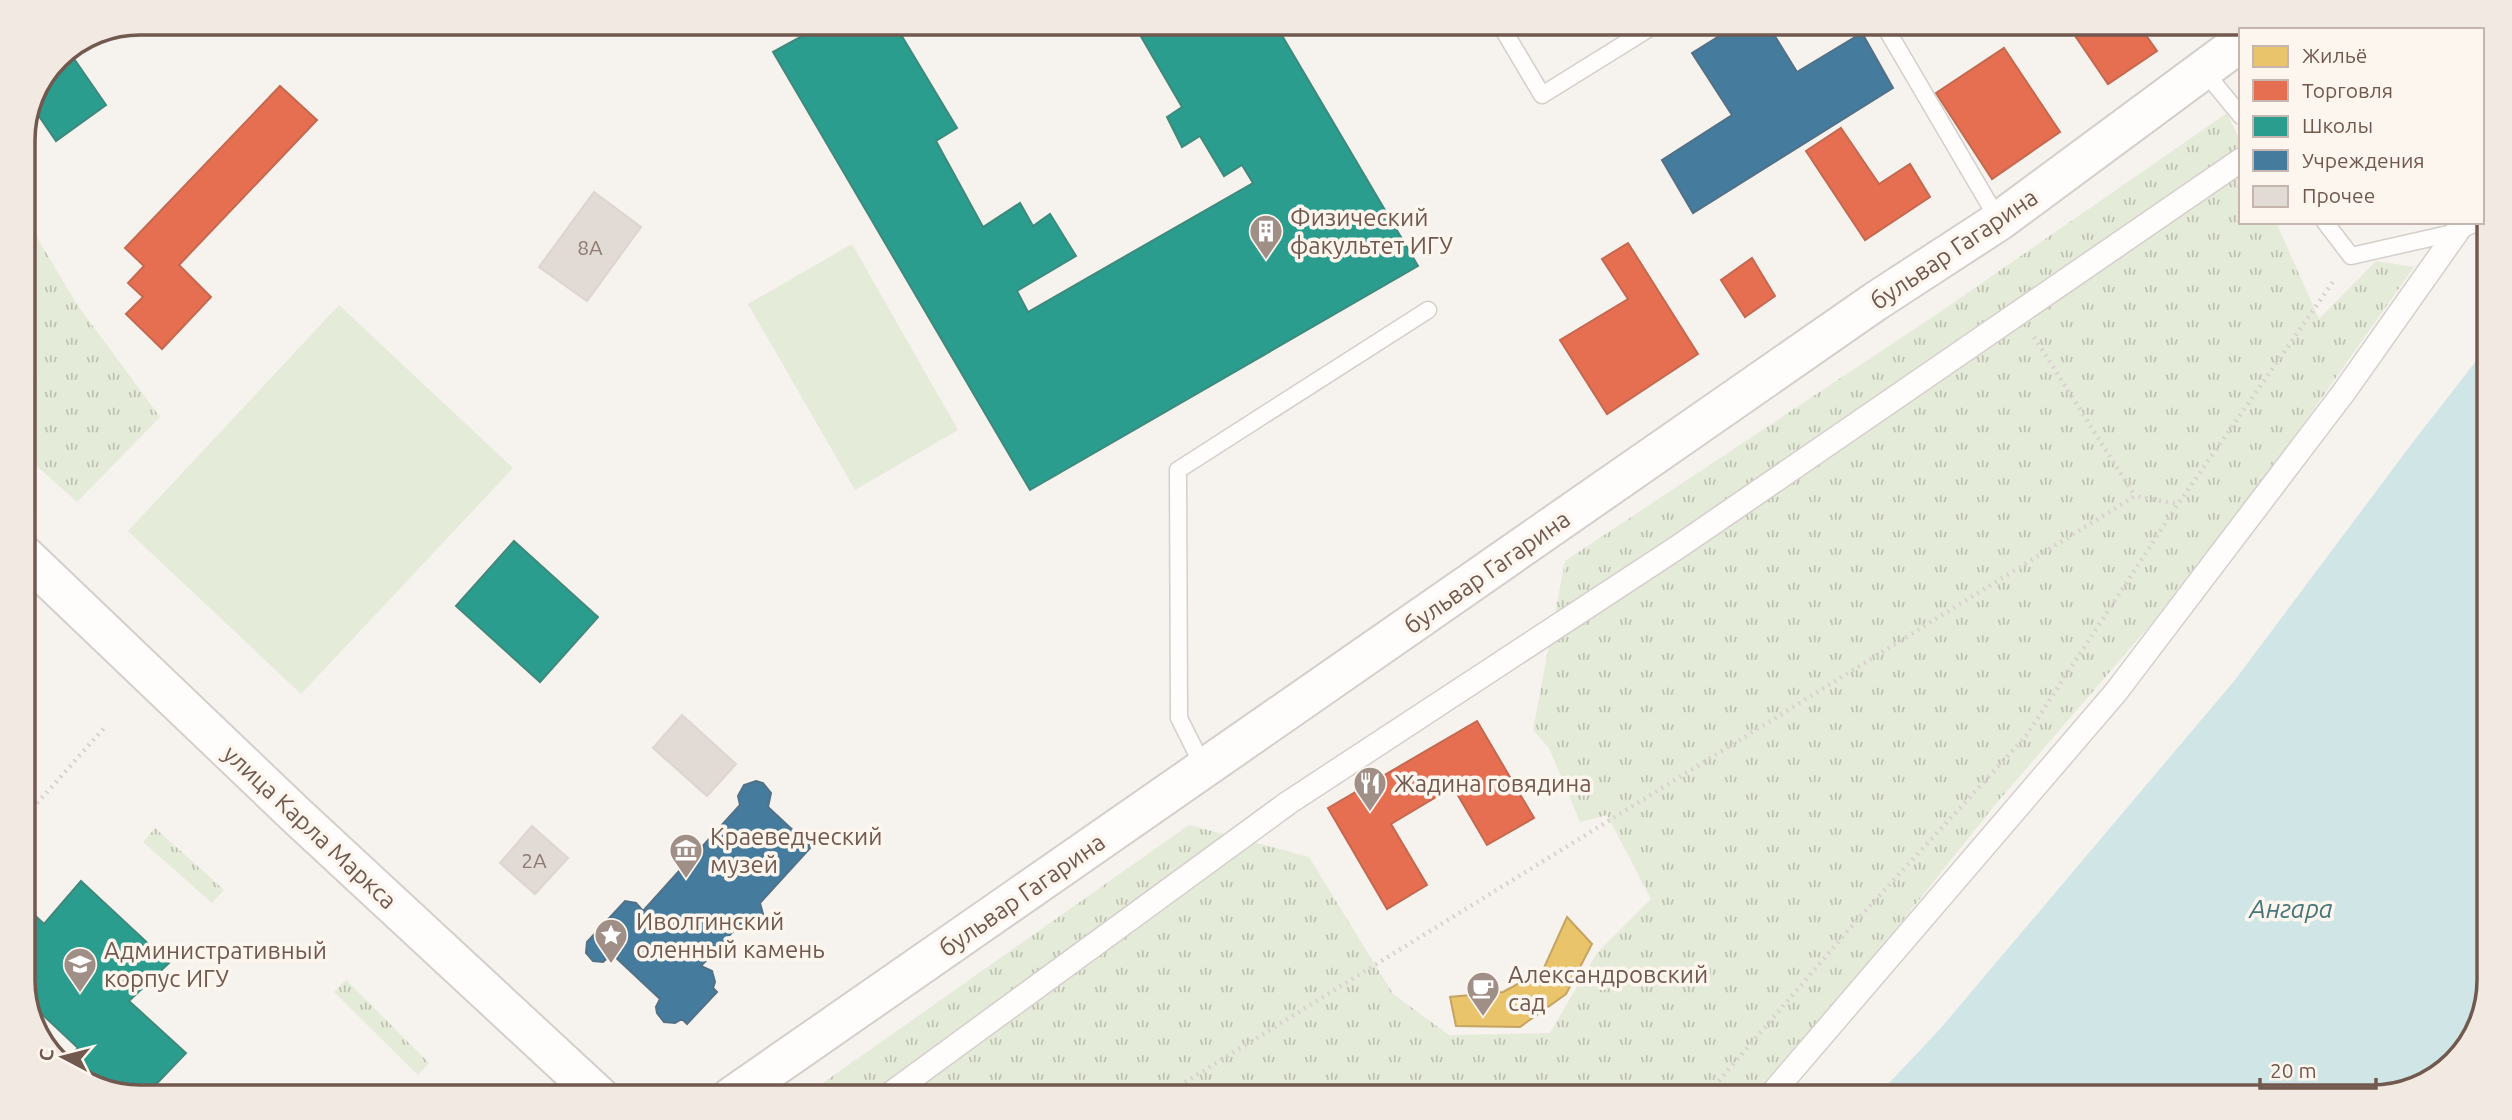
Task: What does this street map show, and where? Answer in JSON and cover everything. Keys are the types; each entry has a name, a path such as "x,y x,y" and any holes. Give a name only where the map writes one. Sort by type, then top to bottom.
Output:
{"street":[{"name":"бульвар Гагарина","path":"748,1085 1876,301 1999,221 2239,44"},
{"path":"902,1085 1288,803 1678,547 2239,161"},
{"path":"1779,1085 2116,692 2344,392 2459,227"},
{"name":"улица Карла Маркса","path":"35,566 296,816 587,1085"}],"lane":[{"path":"1506,35 1542,95 1639,35"},
{"path":"1891,35 1999,221"},
{"path":"2204,71 2239,114"},
{"path":"2327,224 2351,256 2459,227"},
{"path":"1204,768 1179,718 1178,470 1428,310"}],"path":[{"path":"1715,1085 1857,920 2026,736 2178,504 2351,256"},
{"path":"2019,313 2135,496"},
{"path":"1180,1085 2135,496 2178,504"},
{"path":"35,806 105,727"}],"green space":[{"path":"2227,113 2239,139 2239,224 2277,224 2319,319 2376,261 2414,267 2284,451 2151,624 1994,806 1868,964 1762,1085 820,1085 1189,825 1309,857 1393,994 1449,1035 1550,1033 1596,954 1651,899 1607,815 1580,822 1549,748 1533,730 1565,561 1940,312"},
{"path":"35,234 76,303 160,417 77,502 35,465"},
{"path":"852,244 958,430 855,490 748,304"},
{"path":"339,305 513,468 301,694 128,531"},
{"path":"155,828 224,890 212,903 143,842"},
{"path":"346,980 429,1063 418,1075 334,992"}],"water":[{"name":"Ангара","path":"2477,360 2477,980 2469,1020 2451,1049 2430,1067 2412,1077 2372,1085 1887,1085 1940,1029 2235,680"}],"building: Жильё":[{"path":"1567,917 1592,944 1566,994 1520,1027 1456,1026 1450,997 1503,992 1543,970"}],"building: Торговля":[{"path":"2075,35 2146,35 2157,51 2108,84"},
{"path":"2004,48 2060,132 1992,179 1936,93"},
{"path":"280,86 317,120 179,265 211,297 162,349 126,314 143,297 128,283 144,266 125,248"},
{"path":"1841,128 1879,184 1910,164 1930,197 1865,240 1806,151"},
{"path":"1628,243 1698,354 1607,414 1560,340 1628,299 1602,259"},
{"path":"1752,258 1775,296 1745,317 1721,280"},
{"name":"Жадина говядина","path":"1477,721 1534,818 1487,845 1453,787 1391,824 1427,885 1387,909 1328,808"}],"building: Школы":[{"name":"Физический факультет ИГУ","path":"804,35 901,35 957,128 936,141 983,227 1020,203 1033,226 1050,214 1076,256 1017,291 1028,312 1253,183 1242,165 1224,176 1200,136 1182,147 1167,117 1182,107 1140,35 1282,35 1418,266 1030,490 773,52"},
{"path":"74,59 106,105 56,141 39,113 57,76"},
{"path":"514,541 598,617 540,682 456,606"},
{"name":"Административный корпус ИГУ","path":"81,881 169,963 129,1001 186,1053 155,1085 120,1083 100,1077 87,1071 70,1057 78,1048 41,1013 37,1000 35,915 44,924"}],"building: Учреждения":[{"path":"1721,35 1774,35 1797,72 1859,35 1863,35 1893,88 1693,213 1662,160 1732,115 1692,53"},
{"path":"756,781 763,783 771,793 768,807 811,847 760,903 763,914 758,925 747,928 739,925 701,966 712,971 715,982 713,988 717,992 687,1024 682,1019 675,1023 664,1022 657,1013 656,1007 660,999 612,954 603,962 593,961 586,953 587,942 625,901 636,903 643,911 680,870 679,855 688,847 700,849 740,805 738,796 744,785"}],"building: Прочее":[{"path":"594,192 641,227 587,301 539,267"},
{"path":"682,715 736,764 707,796 653,748"},
{"path":"532,826 568,858 535,894 500,863"}],"place":[{"name":"Физический факультет ИГУ","path":"1266,261"},
{"name":"Жадина говядина","path":"1370,813"},
{"name":"Краеведческий музей","path":"686,880"},
{"name":"Иволгинский оленный камень","path":"611,965"},
{"name":"Административный корпус ИГУ","path":"80,994"},
{"name":"Александровский сад","path":"1483,1018"}]}
